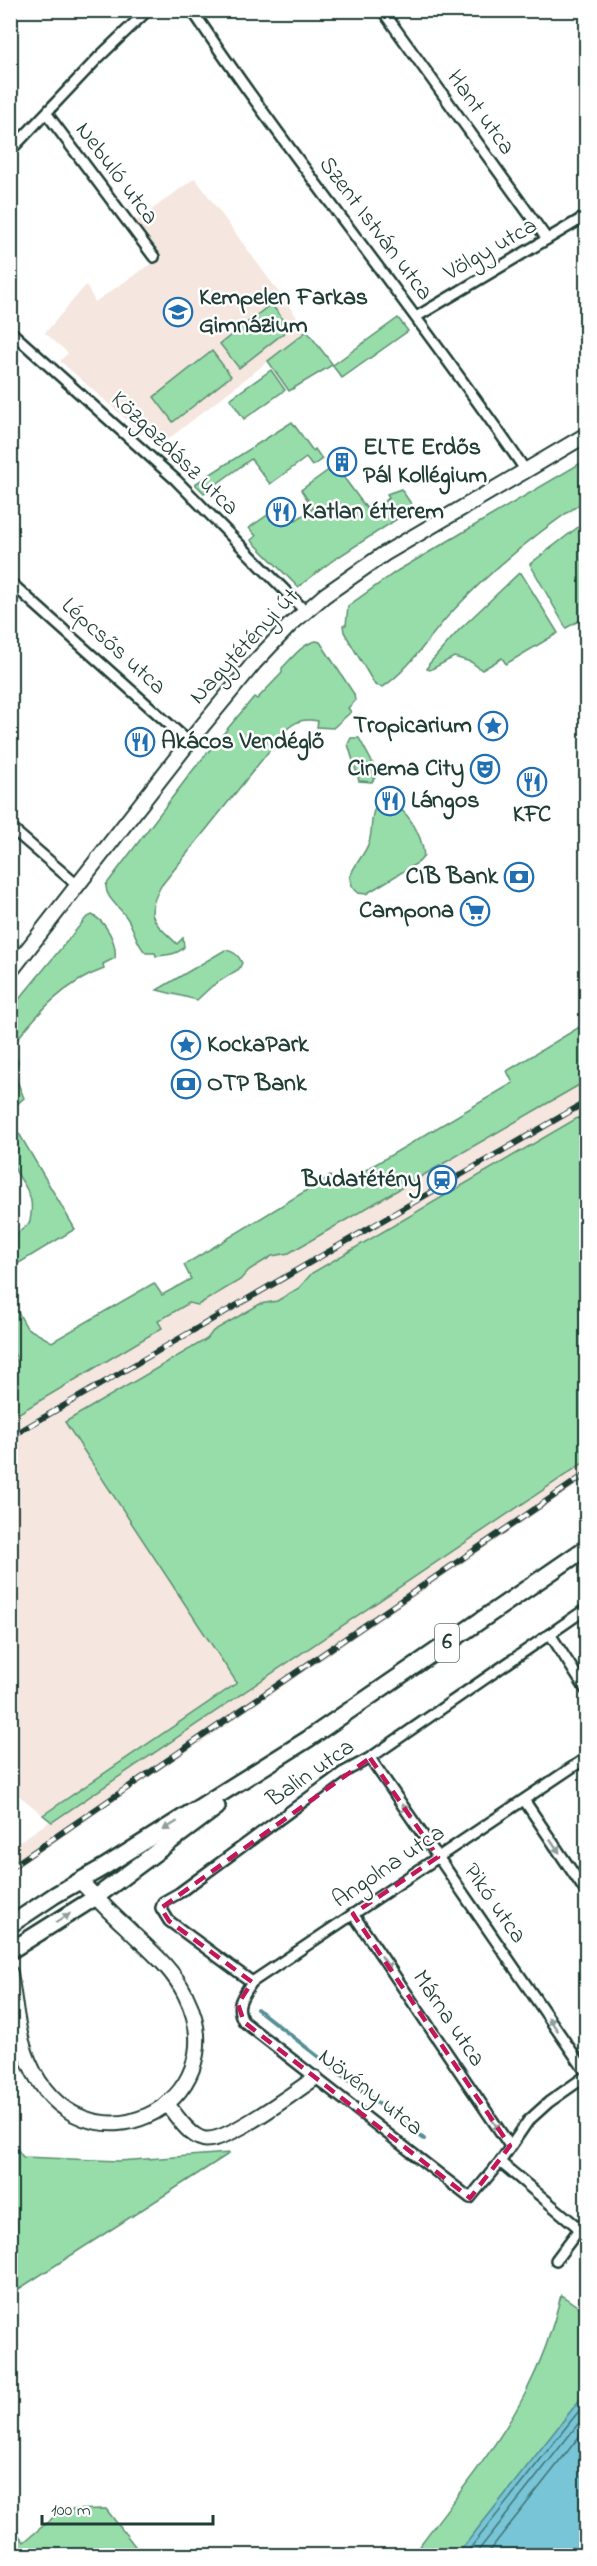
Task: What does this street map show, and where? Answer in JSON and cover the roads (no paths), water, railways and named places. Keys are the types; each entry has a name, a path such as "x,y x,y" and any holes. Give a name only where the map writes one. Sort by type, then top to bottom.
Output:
{"main road":[{"name":"Nagytétényi út","path":"10,972 189,741 254,663 305,611 344,580 384,554 586,435"},
{"name":"6","path":"10,1952 96,1897 308,1739 586,1548"},
{"name":"6","path":"10,1925 308,1739"},
{"path":"10,1973 18,2025 29,2063 48,2093 63,2108 87,2121 104,2124 122,2123 150,2116 166,2104 186,2080 196,2056 197,2025 192,2009 175,1976 80,1881"},
{"path":"166,2104 193,2134 200,2139 210,2140 232,2133 315,2078"}],"street":[{"name":"Szent István utca","path":"192,10 228,64 416,317 526,471"},
{"name":"Hant utca","path":"382,10 547,239"},
{"path":"10,151 142,13"},
{"name":"Nebuló utca","path":"46,114 154,257"},
{"name":"Völgy utca","path":"416,317 586,216"},
{"name":"Közgazdász utca","path":"10,331 176,480 305,611"},
{"name":"Lépcsős utca","path":"10,582 189,741"},
{"path":"10,827 77,885"},
{"name":"Balin utca","path":"252,1982 169,1921 160,1908 164,1902 342,1773 369,1758 586,1609"},
{"path":"550,1634 586,1690"},
{"name":"Pikó utca","path":"369,1758 586,2074"},
{"name":"Angolna utca","path":"244,2022 238,2013 238,2004 252,1982 586,1758"},
{"path":"524,1800 586,1892"},
{"name":"Márna utca","path":"353,1914 510,2146"},
{"name":"Növény utca","path":"244,2022 470,2198 500,2162"},
{"path":"580,2229 500,2162 528,2121 586,2074"},
{"path":"556,2260 586,2220"}],"water":[{"path":"586,2392 586,2555 457,2555"}],"waterway":[{"path":"257,2009 424,2139"}],"railway":[{"path":"10,1437 586,1102"},
{"path":"10,1868 586,1474"}],"place":[{"name":"Kempelen Farkas Gimnázium","path":"178,312"},
{"name":"ELTE Erdős Pál Kollégium","path":"342,462"},
{"name":"Katlan étterem","path":"281,512"},
{"name":"Tropicarium","path":"493,726"},
{"name":"Akácos Vendéglő","path":"140,742"},
{"name":"Cinema City","path":"485,769"},
{"name":"KFC","path":"532,782"},
{"name":"Lángos","path":"390,801"},
{"name":"CIB Bank","path":"519,877"},
{"name":"Campona","path":"475,911"},
{"name":"KockaPark","path":"186,1045"},
{"name":"OTP Bank","path":"186,1084"},
{"name":"Budatétény","path":"442,1180"}]}
